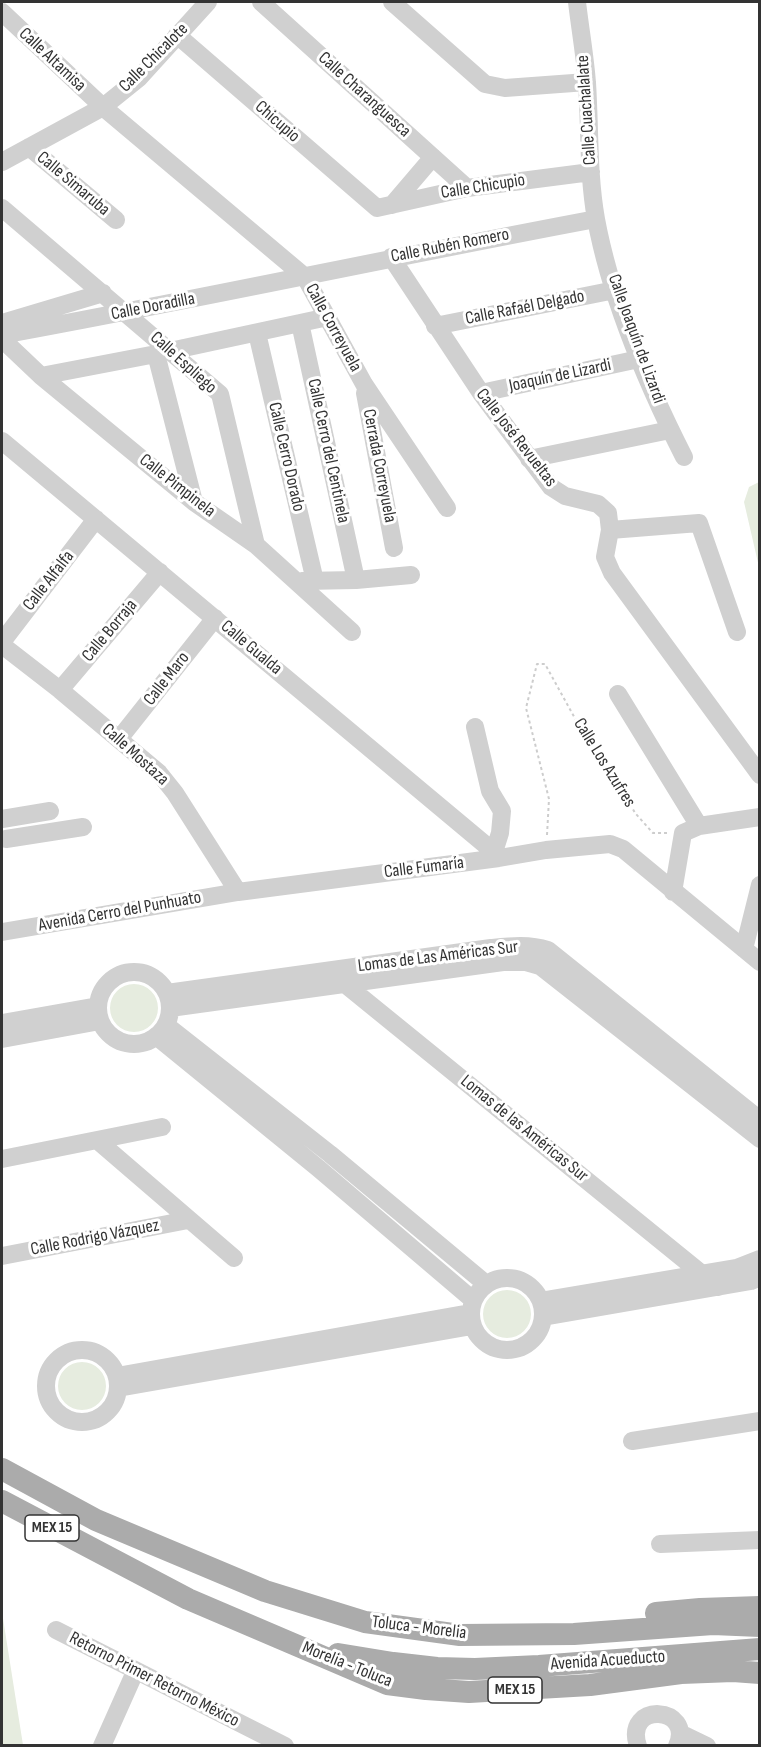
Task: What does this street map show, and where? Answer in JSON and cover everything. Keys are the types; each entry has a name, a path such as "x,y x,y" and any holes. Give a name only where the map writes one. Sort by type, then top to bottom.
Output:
{"main road":[{"name":"Toluca - Morelia","path":"2,1469 96,1520 265,1591 365,1622 460,1635 574,1634 713,1624 759,1626"},
{"name":"Morelia - Toluca","path":"2,1501 188,1599 387,1684 469,1692 590,1684 681,1673 733,1671 759,1673"},
{"path":"103,1554 114,1553 120,1549 123,1542 119,1529"},
{"path":"152,1580 139,1562 142,1552 154,1543"},
{"name":"Avenida Acueducto","path":"525,1635 587,1620 700,1608 759,1607"},
{"name":"Avenida Acueducto","path":"279,1637 345,1656 437,1668 539,1666 759,1650"}],"street":[{"name":"Calle Chicalote","path":"2,162 103,107 139,78 208,2"},
{"name":"Calle Charanguesca","path":"261,2 467,188"},
{"path":"392,2 485,84 505,88 587,82"},
{"name":"Calle Cuachalalate","path":"577,2 587,82 591,172 596,219"},
{"name":"Calle Altamisa","path":"6,22 103,107"},
{"name":"Chicupio","path":"177,35 385,206"},
{"name":"Calle Correyuela","path":"103,107 305,277 364,384 447,508"},
{"name":"Calle Simaruba","path":"29,147 116,220"},
{"path":"385,206 433,157"},
{"name":"Calle Chicupio","path":"385,206 467,188 591,172"},
{"name":"Calle Espliego","path":"2,208 125,312 163,353 220,394 256,545"},
{"name":"Calle Rubén Romero","path":"305,277 391,257 596,219"},
{"name":"Calle Joaquín de Lizardi","path":"596,219 615,290 639,359 684,457"},
{"name":"Calle José Revueltas","path":"391,257 435,326 528,459 551,487 565,496 598,504 608,513 610,530"},
{"name":"Calle Doradilla","path":"2,337 305,277"},
{"name":"Calle Rafaél Delgado","path":"435,326 615,290"},
{"path":"2,323 103,293"},
{"path":"41,376 163,353 328,317"},
{"name":"Calle Cerro del Centinela","path":"300,323 356,580"},
{"name":"Calle Cerro Dorado","path":"257,333 315,581"},
{"name":"Calle Pimpinela","path":"2,337 41,376 194,502 256,545 352,632"},
{"path":"163,353 194,502"},
{"name":"Joaquín de Lizardi","path":"481,393 639,359"},
{"name":"Cerrada Correyuela","path":"364,384 394,548"},
{"path":"528,459 670,430"},
{"name":"Calle Gualda","path":"2,441 496,855"},
{"name":"Calle Alfalfa","path":"2,644 96,519"},
{"path":"737,632 699,523 610,530 605,558 612,573 759,774"},
{"name":"Calle Borraja","path":"60,690 160,572"},
{"path":"295,581 411,576"},
{"name":"Calle Maro","path":"119,739 215,618"},
{"name":"Calle Mostaza","path":"2,644 159,773 175,793 238,892"},
{"path":"618,694 691,829 673,892 759,962"},
{"path":"476,727 490,791 502,811 496,855"},
{"path":"50,811 2,818 6,829 4,846 83,827"},
{"path":"691,829 759,817"},
{"name":"Calle Fumaría","path":"238,892 496,855 610,844 623,849 673,892"},
{"path":"744,949 759,885"},
{"name":"Avenida Cerro del Punhuato","path":"2,932 238,892"},
{"name":"Lomas de Las Américas Sur","path":"165,1016 330,970 514,945 534,946 548,951 759,1139"},
{"name":"Lomas de Las Américas Sur","path":"165,1016 345,985 503,962 526,962 540,966 759,1120"},
{"name":"Lomas de las Américas Sur","path":"330,970 345,985 718,1287"},
{"path":"165,1016 147,1042 124,1043 106,1031 99,1014 100,996 113,979 133,973 143,974 161,984 165,1016 324,1161 472,1313 480,1338 491,1347 505,1350 519,1348 531,1341 539,1330 542,1309 534,1290 511,1278 498,1279 486,1284 472,1313"},
{"path":"2,1023 99,1014"},
{"path":"2,1039 99,1014"},
{"path":"2,1159 162,1127"},
{"path":"98,1141 234,1258"},
{"path":"324,1161 486,1284"},
{"name":"Calle Rodrigo Vázquez","path":"2,1256 188,1220"},
{"path":"542,1309 702,1273 737,1268 759,1259"},
{"path":"542,1309 718,1287 751,1281 759,1277"},
{"path":"117,1382 293,1350 472,1313"},
{"path":"632,1441 759,1421"},
{"path":"2,1462 112,1518 119,1529"},
{"path":"660,1544 759,1540"},
{"name":"Retorno Primer Retorno México","path":"56,1630 285,1746"},
{"path":"102,1746 135,1672"},
{"path":"638,1746 635,1733 639,1723 644,1717 654,1713 667,1715 673,1719 679,1739 707,1746"}],"path":[{"name":"Calle Los Azufres","path":"546,850 549,799 526,708 537,664 545,664 593,751 616,777 635,813 652,833 691,829"}],"shaded area":[{"path":"759,482 759,567 744,502 749,487"},
{"path":"129,984 139,984 151,991 158,1003 158,1013 151,1025 139,1032 129,1032 114,1021 110,1013 110,1003 121,988"},
{"path":"502,1290 512,1290 524,1297 531,1309 531,1319 524,1331 512,1338 502,1338 487,1327 483,1319 483,1309 494,1294"},
{"path":"77,1362 87,1362 99,1369 106,1381 106,1391 99,1403 87,1410 77,1410 62,1399 58,1391 58,1381 69,1366"},
{"path":"2,1612 23,1745 2,1745"}]}
